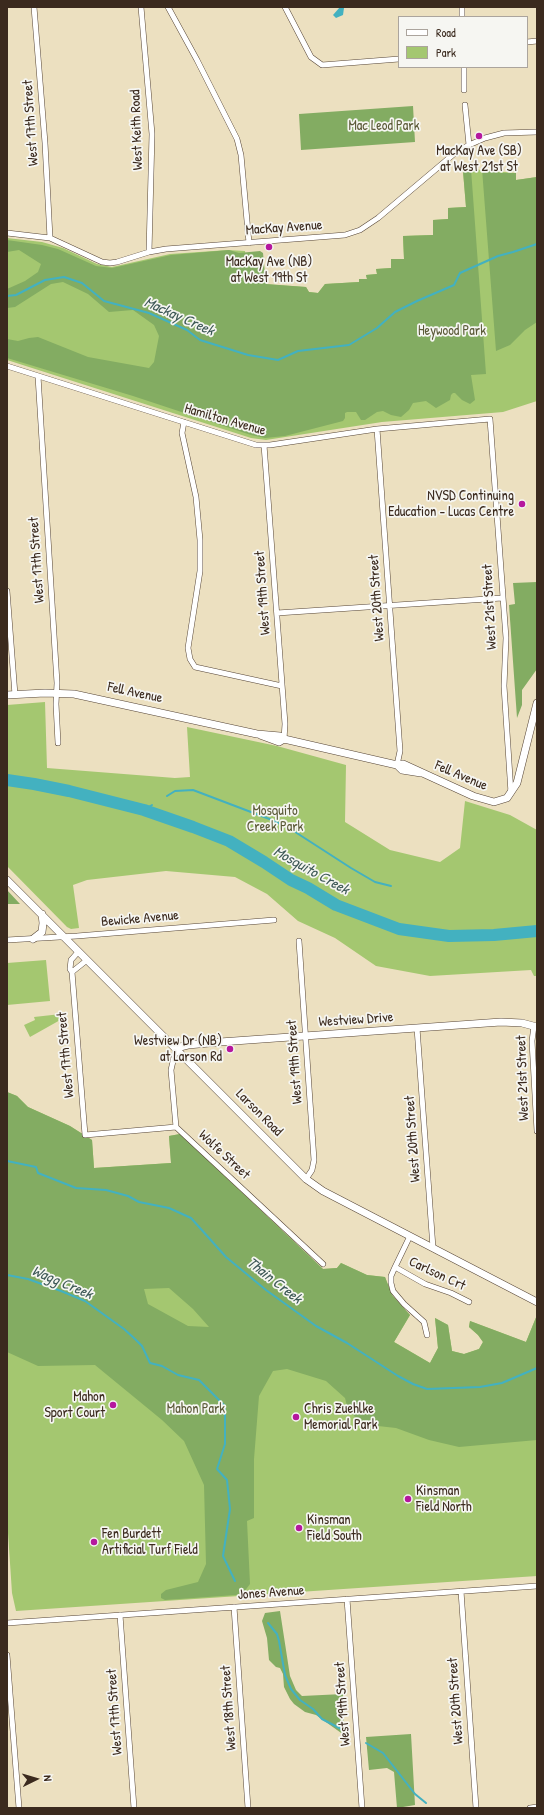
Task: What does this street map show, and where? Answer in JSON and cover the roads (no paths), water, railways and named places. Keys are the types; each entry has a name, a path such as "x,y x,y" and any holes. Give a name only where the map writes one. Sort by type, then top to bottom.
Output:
{"street":[{"name":"West 17th Street","path":"34,7 50,238"},
{"name":"West Keith Road","path":"141,7 152,134 149,252"},
{"path":"168,7 237,139 241,155 248,243"},
{"path":"285,7 311,57 322,65 398,59"},
{"path":"464,68 464,90"},
{"path":"465,105 469,145"},
{"name":"MacKay Avenue","path":"7,233 50,238 102,262 117,262 149,252 166,249 345,235 360,230 378,218 455,153 469,145 504,134 537,132"},
{"name":"Hamilton Avenue","path":"7,366 171,417 239,440 264,445 377,429 490,419"},
{"name":"West 17th Street","path":"38,376 57,693 58,743"},
{"name":"West 21st Street","path":"490,419 506,638 504,686 511,794"},
{"path":"184,422 182,433 196,497 200,540 200,571 188,648 190,659 195,667 282,686"},
{"name":"West 20th Street","path":"377,429 400,751 397,765"},
{"name":"West 19th Street","path":"264,445 285,724 284,740"},
{"path":"7,591 11,695"},
{"path":"277,613 502,598"},
{"name":"Fell Avenue","path":"11,695 57,693 74,694 257,734 280,736 284,740 397,765 403,764 413,767 422,774 488,801 500,801 511,794"},
{"path":"511,794 517,783 537,702"},
{"name":"Larson Road","path":"7,880 306,1179 323,1191 537,1302"},
{"path":"33,938 42,932 42,914"},
{"name":"Bewicke Avenue","path":"7,940 65,937 274,920"},
{"name":"West 19th Street","path":"299,941 304,1036 314,1160 312,1170 306,1179"},
{"name":"West 17th Street","path":"79,951 71,960 70,969 72,972 85,1135 176,1127"},
{"path":"72,972 87,960"},
{"name":"Westview Drive","path":"176,1048 194,1044 501,1022 522,1023 535,1026"},
{"name":"West 21st Street","path":"535,1026 532,1041 537,1130"},
{"name":"West 20th Street","path":"417,1028 433,1248"},
{"path":"176,1048 171,1070 176,1127"},
{"name":"Wolfe Street","path":"176,1127 323,1264"},
{"path":"410,1236 391,1276 393,1291 404,1304 424,1322 427,1335"},
{"name":"Carlson Crt","path":"395,1267 425,1284 451,1293 469,1302"},
{"name":"Jones Avenue","path":"7,1624 537,1586"},
{"name":"West 20th Street","path":"461,1591 476,1808"},
{"name":"West 19th Street","path":"347,1599 362,1808"},
{"name":"West 18th Street","path":"234,1607 248,1808"},
{"name":"West 17th Street","path":"120,1615 134,1808"},
{"path":"7,1655 19,1808"},
{"path":"530,1808 537,1808"}],"water":[{"path":"340,7 344,8 343,15 336,18 333,15"}],"waterway":[{"name":"Mackay Creek","path":"7,296 16,295 45,280 64,277 82,283 104,301 149,313 187,330 200,340 248,355 278,360 298,351 349,345 377,328 395,312 454,285 460,273 498,256 537,244"},
{"name":"Mosquito Creek","path":"7,780 69,791 144,810 193,827 229,841 291,880 308,888 336,905 399,929 449,936 494,935 537,931"},
{"path":"167,796 175,791 193,790 272,820 289,828 375,882 391,886"},
{"name":"Mosquito Creek","path":"144,810 152,805"},
{"name":"Thain Creek","path":"7,1161 36,1167 38,1173 76,1188 106,1190 128,1196 139,1202 169,1208 191,1218 226,1257 266,1290 316,1326 347,1343 413,1384 427,1389 480,1387 502,1383 537,1368"},
{"name":"Wagg Creek","path":"7,1275 28,1279 85,1301 124,1329 135,1339 142,1346 150,1363 162,1366 178,1375 199,1380 225,1406 225,1444 217,1469 227,1480 230,1509 223,1556 235,1581"},
{"name":"Wagg Creek","path":"268,1623 277,1634 285,1675 291,1689 300,1700 313,1709 322,1719 345,1731"},
{"name":"Wagg Creek","path":"366,1743 383,1753 415,1794 426,1803"}],"place":[{"name":"MacKay Ave (SB) at West 21st St","path":"479,136"},
{"name":"MacKay Ave (NB) at West 19th St","path":"269,247"},
{"name":"NVSD Continuing Education - Lucas Centre","path":"522,504"},
{"name":"Westview Dr (NB) at Larson Rd","path":"230,1049"},
{"name":"Mahon Sport Court","path":"113,1405"},
{"name":"Chris Zuehlke Memorial Park","path":"296,1417"},
{"name":"Kinsman Field North","path":"408,1499"},
{"name":"Kinsman Field South","path":"299,1528"},
{"name":"Fen Burdett Artificial Turf Field","path":"94,1542"}],"park label":[{"name":"Mac Leod Park","path":"384,126"},
{"name":"Heywood Park","path":"452,331"},
{"name":"Mosquito Creek Park","path":"275,820"},
{"name":"Mahon Park","path":"196,1409"}]}
